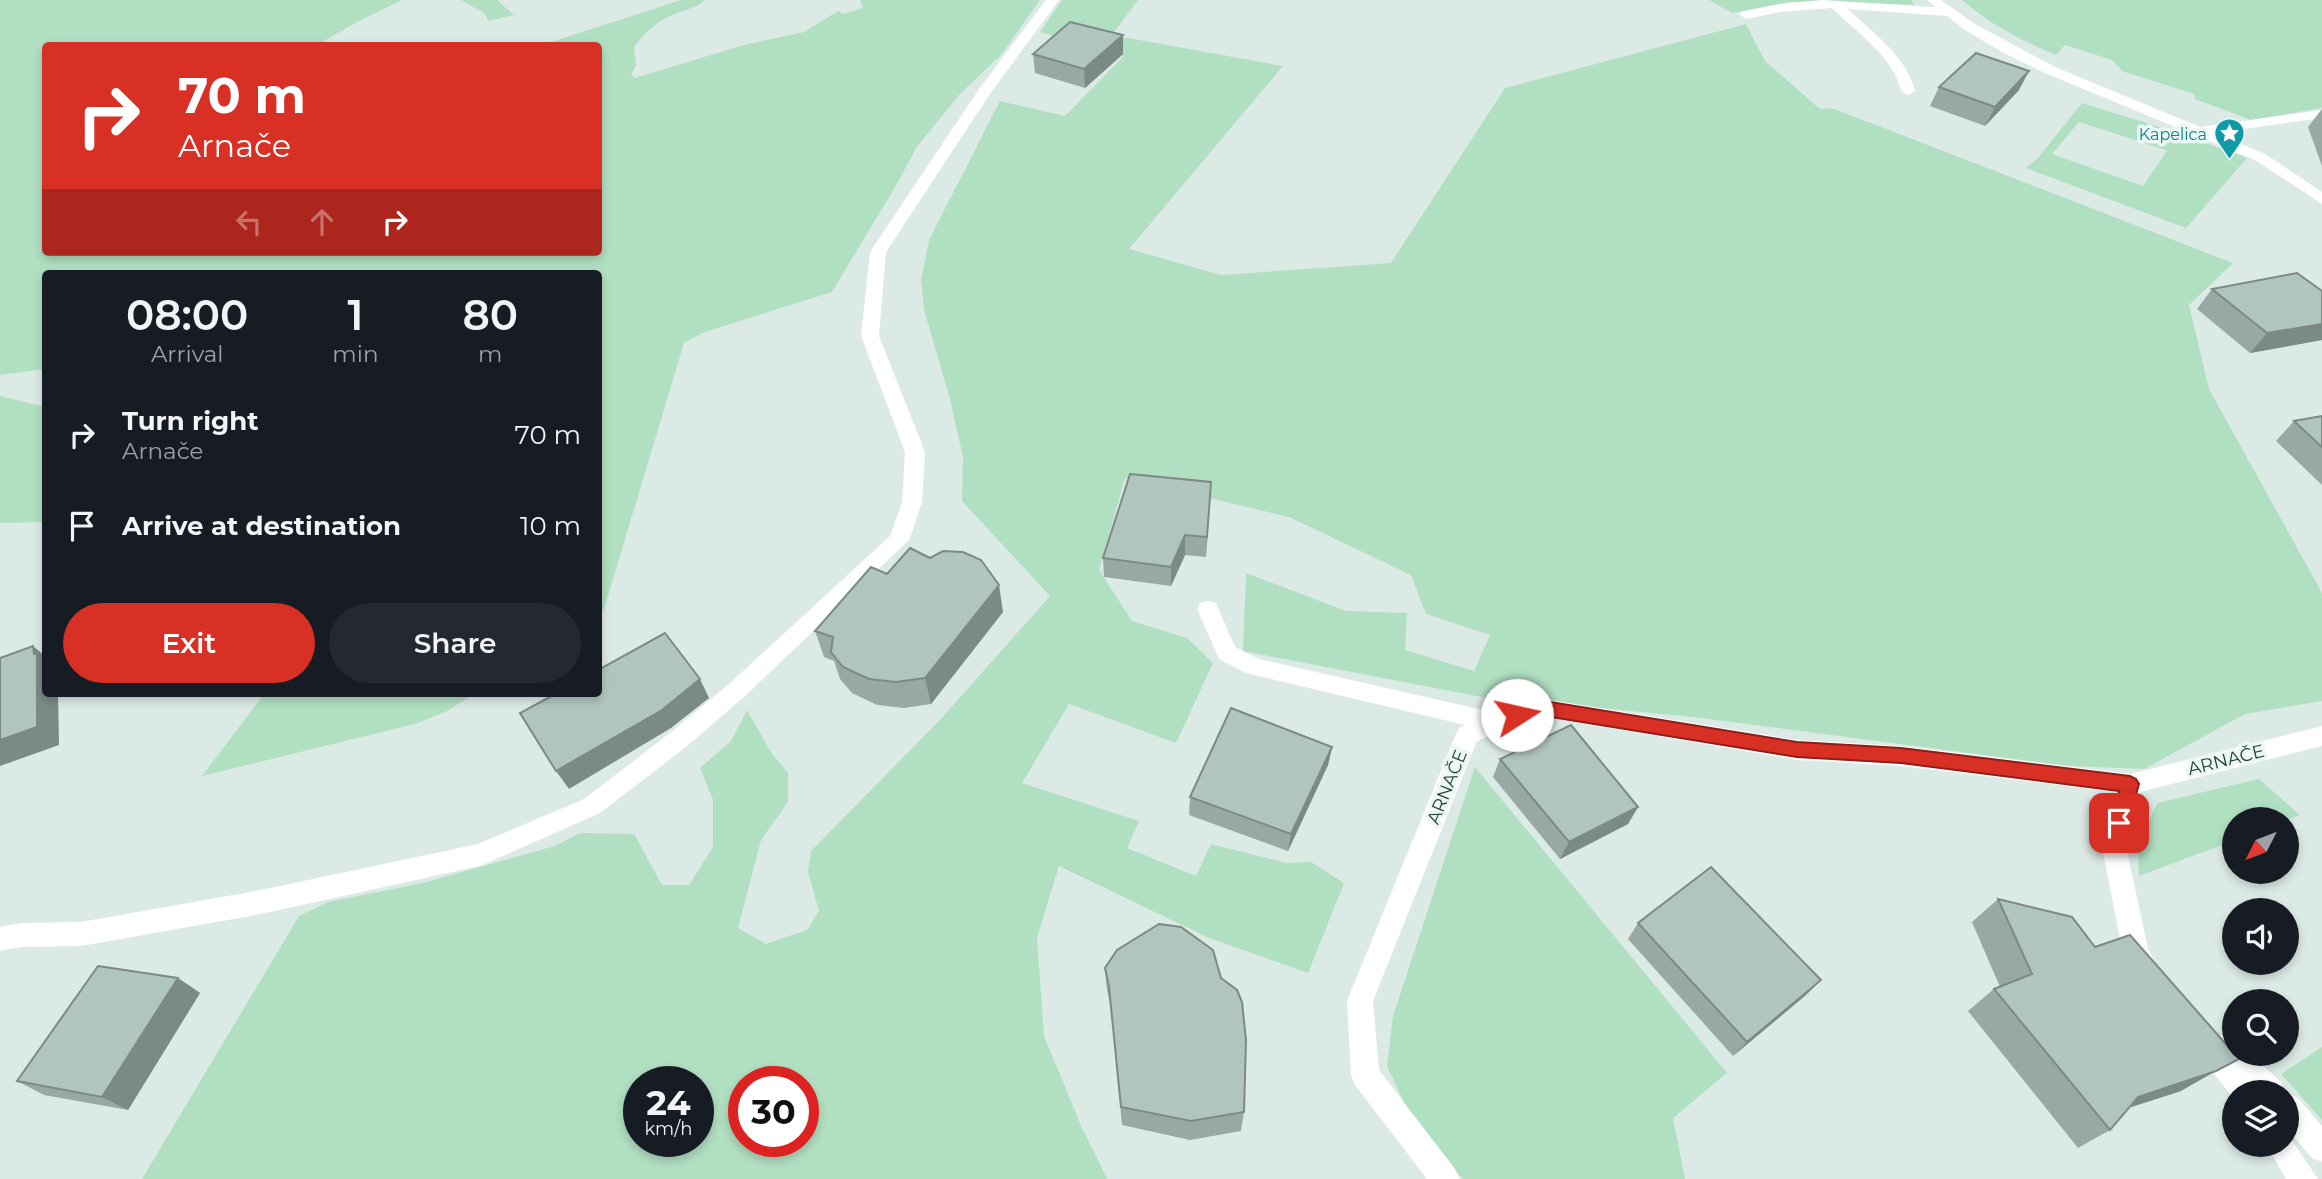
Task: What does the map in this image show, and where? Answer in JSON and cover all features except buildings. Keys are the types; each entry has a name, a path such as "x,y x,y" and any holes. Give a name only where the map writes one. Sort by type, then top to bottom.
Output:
{"street":[{"path":"0,939 21,934 81,934 261,902 480,855 592,806 678,740 737,690 899,540 912,503 915,452 870,336 878,252 984,92 1053,0"},
{"path":"1933,0 1986,39 2038,67 2262,158 2322,200"},
{"path":"1746,15 1780,8 1836,5 1947,12"},
{"path":"1836,5 1892,59 1905,77 1908,91"},
{"path":"2200,131 2322,114"},
{"path":"1208,610 1227,653 1254,667 1496,723"},
{"name":"ARNAČE","path":"1445,1179 1365,1075 1360,1001 1468,734 1538,707 1797,750 1901,756 2130,784 2322,736"},
{"path":"2130,784 2113,842 2136,954 2161,985"},
{"path":"2237,1080 2193,1024 2257,1080"},
{"path":"2299,1121 2322,1148"},
{"path":"2289,1157 2303,1179"}],"green space":[{"path":"0,0 402,0 322,42 42,42 42,256 602,256 602,42 551,42 681,0 705,0 663,20 641,38 634,47 636,66 631,74 635,78 744,45 804,32 838,11 844,14 863,8 860,0 1040,0 1001,55 960,94 916,148 832,292 702,333 684,343 602,610 602,270 42,270 42,369 0,375"},
{"path":"461,0 497,0 514,15 489,21 484,13"},
{"path":"1062,0 1138,0 1112,35 1283,66 1129,249 1221,275 1391,263 1505,88 1746,24 1765,61 1820,109 1832,108 2233,263 2189,305 2209,389 2322,593 2322,701 2245,714 2144,769 2068,766 1693,717 1476,696 1243,651 1246,573 1346,611 1407,613 1405,650 1474,671 1490,635 1426,614 1411,575 1289,517 1125,478 1099,570 1132,621 1187,638 1213,663 1176,743 1069,704 1022,783 1139,821 1127,848 1196,876 1211,844 1287,863 1311,862 1344,883 1308,973 1209,938 1059,866 1037,938 1044,1036 1082,1128 1107,1179 142,1179 299,916 328,902 423,883 555,846 580,833 634,834 662,885 689,885 713,847 713,800 700,768 731,741 747,710 772,754 788,773 788,802 761,840 738,928 766,944 807,930 819,911 808,872 811,851 939,721 1050,596 962,501 963,457 950,399 924,310 921,280 929,240 1000,101 1065,116 1124,56 1040,32"},
{"path":"1709,0 1912,0 1914,5 1789,2 1732,13"},
{"path":"1962,0 2322,0 2322,108 2251,120 2195,99 2194,94 2122,71 2112,60 2065,45 2056,55 2007,31"},
{"path":"2082,103 2247,158 2186,228 2026,168 2038,158","holes":["2079,122 2166,150 2143,186 2052,154"]},
{"path":"0,396 42,406 42,522 0,523"},
{"path":"262,697 469,697 447,711 415,724 202,776"},
{"path":"1475,767 1727,1073 1673,1118 1685,1179 1463,1179 1418,1132 1387,1066 1393,1016"},
{"path":"2259,779 2291,807 2222,807 2222,845 2139,876 2138,846 2157,803"},
{"path":"2322,1047 2322,1120 2299,1094 2299,1080 2286,1080 2281,1074 2293,1066 2299,1066 2299,1062"}],"place":[{"name":"Kapelica","path":"2230,161"}],"route":[{"path":"1517,715 1538,707 1797,750 1901,756 2130,784 2119,823"}]}
